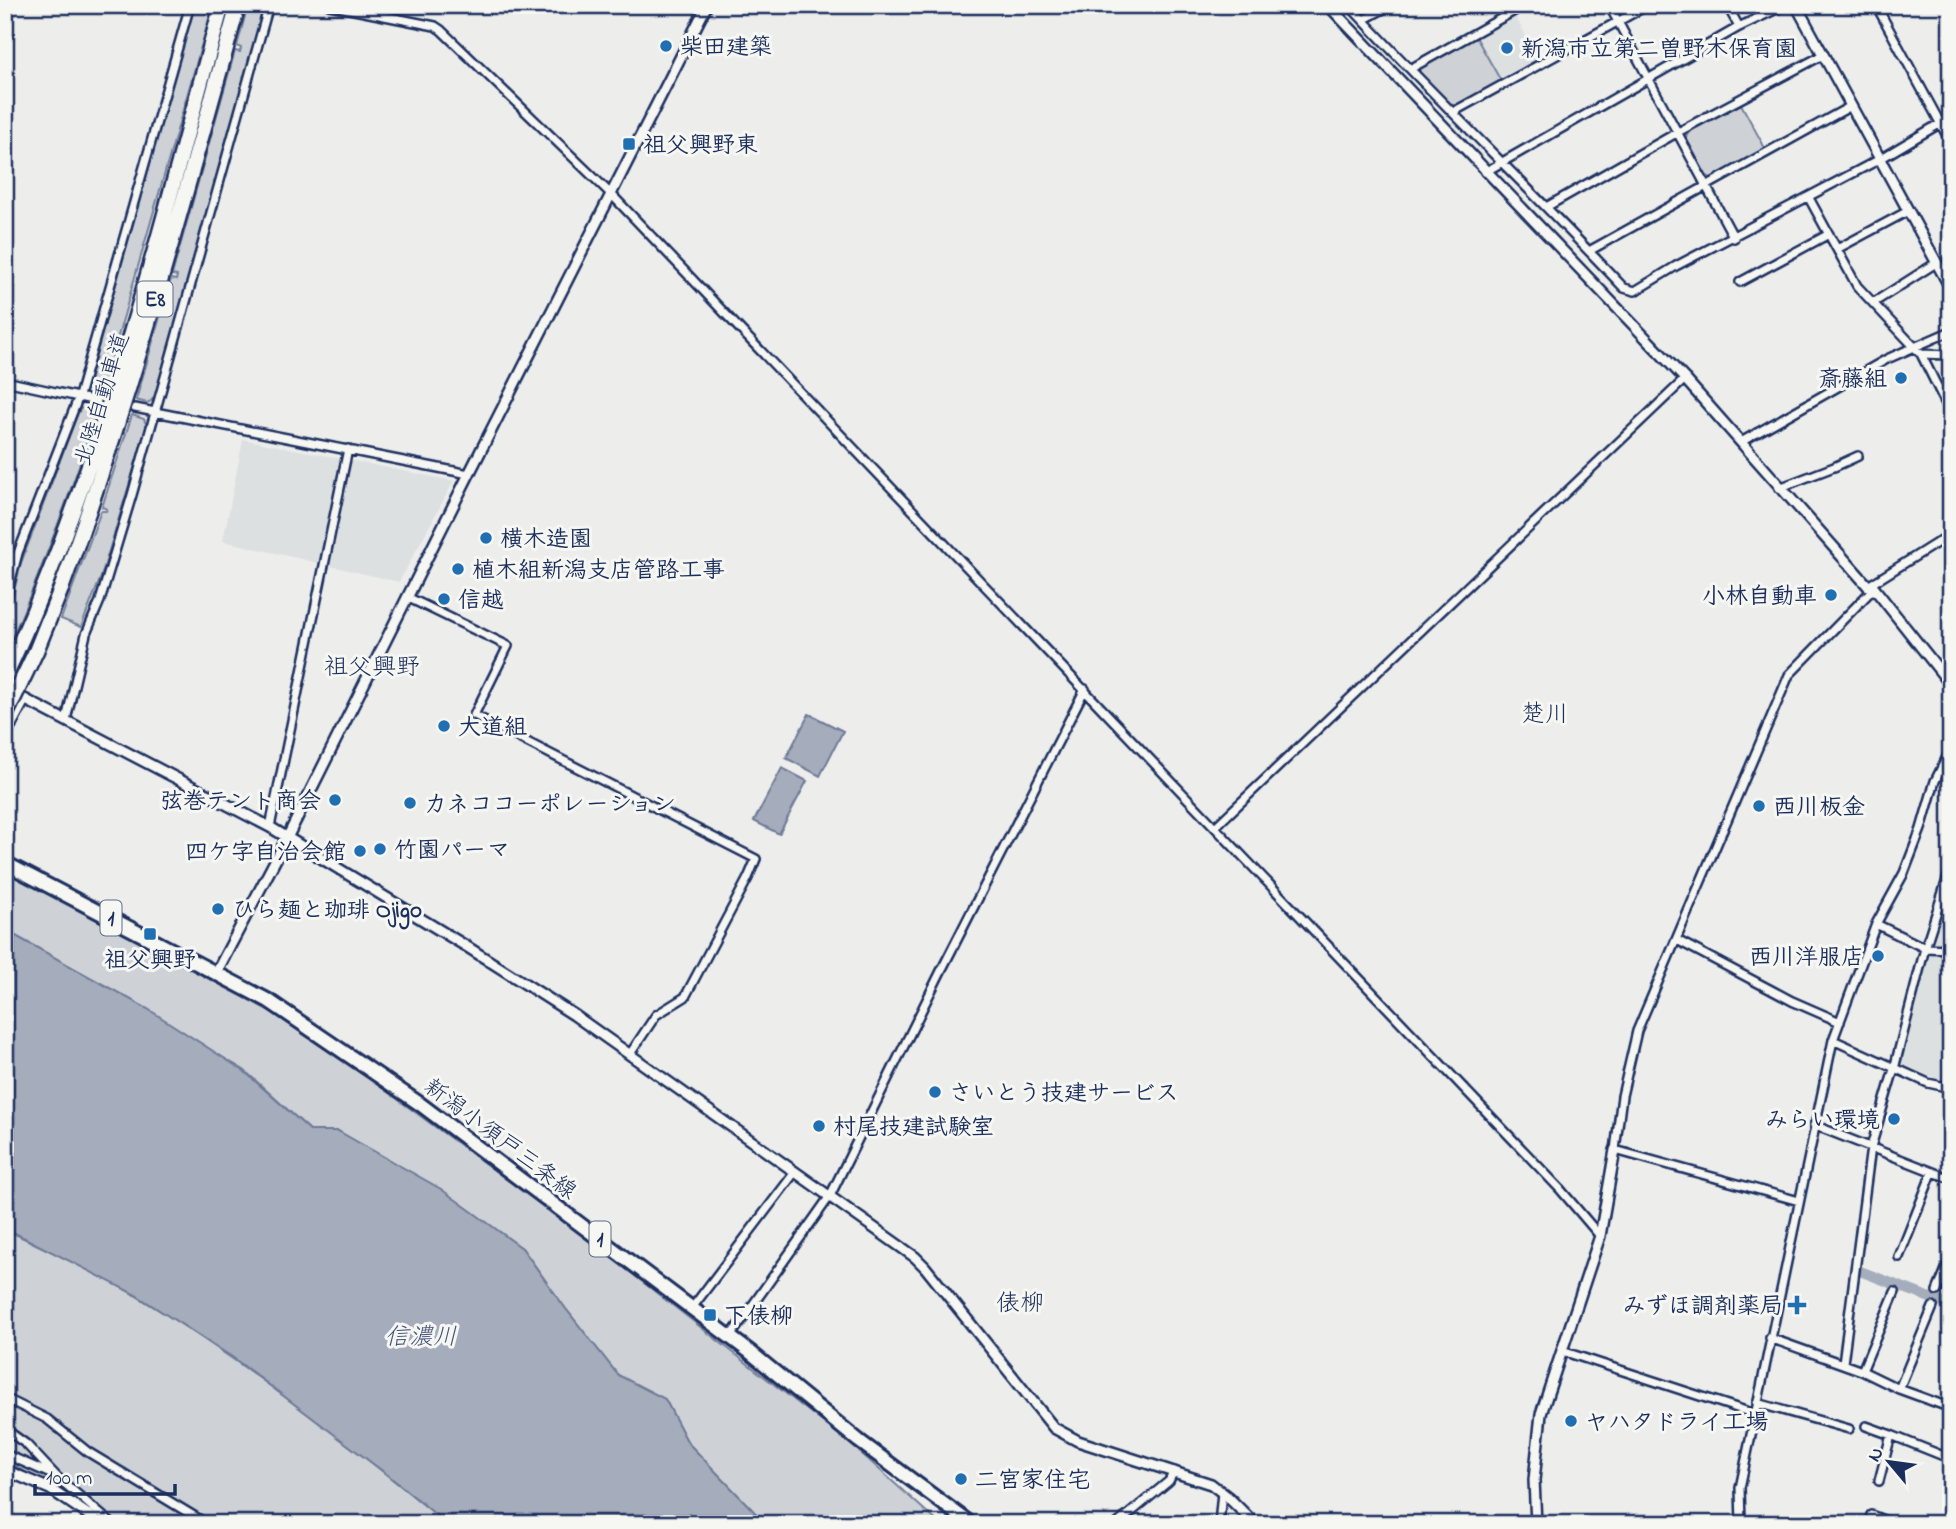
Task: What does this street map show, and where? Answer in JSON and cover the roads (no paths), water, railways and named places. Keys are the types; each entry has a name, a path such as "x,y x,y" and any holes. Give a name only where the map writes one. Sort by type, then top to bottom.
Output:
{"highway":[{"name":"北陸自動車道","path":"5,676 46,583 77,501 113,390 222,5"},
{"name":"北陸自動車道","path":"5,716 36,652 91,506 127,393 238,5"}],"main road":[{"name":"新潟小須戸三条線","path":"5,863 269,1000 420,1104 692,1308 859,1441 971,1524"}],"street":[{"path":"5,602 18,554 79,396 190,5"},
{"path":"66,720 86,634 108,575 268,5"},
{"path":"329,5 435,26 441,30 612,195 1216,826 1551,1179 1600,1236"},
{"path":"216,973 287,838 707,5"},
{"path":"1328,5 1685,379 1779,488 1871,587 1951,685"},
{"path":"1349,5 1500,162 1548,206 1624,288 1635,291 1676,266 1734,238 1880,159 1951,117"},
{"path":"1363,20 1391,5"},
{"path":"1410,69 1525,5"},
{"path":"1609,5 1734,238"},
{"path":"1453,112 1648,5"},
{"path":"1727,5 1739,27"},
{"path":"1485,172 1739,27 1785,5"},
{"path":"1796,5 1951,289"},
{"path":"1876,5 1951,143"},
{"path":"1548,206 1678,132 1823,55"},
{"path":"1589,251 1851,106"},
{"path":"1809,198 1857,286 1921,354 1951,414"},
{"path":"1837,250 1908,211"},
{"path":"1740,282 1829,234"},
{"path":"1873,303 1936,263"},
{"path":"1741,442 1887,359 1951,331"},
{"path":"1921,354 1951,355"},
{"path":"1216,826 1685,379"},
{"path":"5,381 97,401"},
{"path":"135,408 469,474"},
{"path":"270,827 348,449"},
{"path":"1779,488 1858,456"},
{"path":"1536,1524 1534,1480 1541,1414 1600,1236 1622,1096 1637,1031 1789,675 1871,587 1951,534"},
{"path":"407,597 508,646 474,715 756,859 685,997 656,1015 630,1054"},
{"path":"5,689 270,827 574,1015 830,1196 925,1267 1054,1428 1079,1441 1211,1484 1255,1524"},
{"path":"730,1337 830,1196 927,998 1085,689"},
{"path":"5,738 26,699"},
{"path":"1741,1524 1740,1488 1833,1040 1876,924 1904,873 1935,781 1951,749"},
{"path":"1843,1363 1871,1147 1925,948 1951,867"},
{"path":"1876,924 1925,948 1951,949"},
{"path":"1677,940 1792,1001 1840,1022"},
{"path":"1833,1040 1928,1083 1951,1088"},
{"path":"1814,1125 1951,1179"},
{"path":"1615,1150 1799,1201"},
{"path":"692,1308 795,1172"},
{"path":"1899,1257 1932,1172"},
{"path":"1937,1292 1951,1257"},
{"path":"1862,1371 1895,1292"},
{"path":"1899,1389 1933,1307"},
{"path":"1770,1338 1843,1363 1899,1389 1951,1408"},
{"path":"1562,1351 1755,1414"},
{"path":"5,1398 47,1419 88,1451 206,1524"},
{"path":"1757,1403 1849,1429"},
{"path":"1867,1426 1951,1459"},
{"path":"5,1429 26,1444 57,1477 112,1524"},
{"path":"1879,1481 1891,1435"},
{"path":"5,1454 57,1477"},
{"path":"5,1469 50,1489 102,1524"},
{"path":"1117,1524 1169,1481 1174,1471"},
{"path":"1219,1524 1222,1492"},
{"path":"1871,1514 1883,1522 1894,1524"}],"water":[{"path":"809,714 843,731 820,776 786,758"},
{"path":"782,768 807,781 779,834 754,821"},
{"name":"信濃川","path":"5,930 148,1009 244,1071 311,1131 338,1131 441,1189 522,1248 618,1375 665,1399 688,1443 766,1524 447,1524 389,1476 232,1357 136,1295 5,1228"}],"waterway":[{"path":"1860,1271 1951,1306"}],"place":[{"name":"柴田建築","path":"666,46"},
{"name":"新潟市立第二曽野木保育園","path":"1507,48"},
{"name":"祖父興野東","path":"629,144"},
{"name":"斎藤組","path":"1901,378"},
{"name":"横木造園","path":"486,538"},
{"name":"植木組新潟支店管路工事","path":"458,569"},
{"name":"小林自動車","path":"1831,595"},
{"name":"信越","path":"444,599"},
{"name":"大道組","path":"444,726"},
{"name":"弦巻テント商会","path":"335,800"},
{"name":"カネココーポレーション","path":"410,803"},
{"name":"西川板金","path":"1759,806"},
{"name":"竹園パーマ","path":"380,849"},
{"name":"四ケ字自治会館","path":"360,851"},
{"name":"ひら麺と珈琲 Ojigo","path":"218,909"},
{"name":"祖父興野","path":"150,934"},
{"name":"西川洋服店","path":"1878,956"},
{"name":"さいとう技建サービス","path":"935,1092"},
{"name":"みらい環境","path":"1894,1119"},
{"name":"村尾技建試験室","path":"819,1126"},
{"name":"みずほ調剤薬局","path":"1797,1305"},
{"name":"下俵柳","path":"710,1315"},
{"name":"ヤハタドライ工場","path":"1571,1421"},
{"name":"二宮家住宅","path":"961,1479"}],"district":[{"name":"祖父興野","path":"372,666"},
{"name":"楚川","path":"1545,713"},
{"name":"俵柳","path":"1020,1302"}]}
